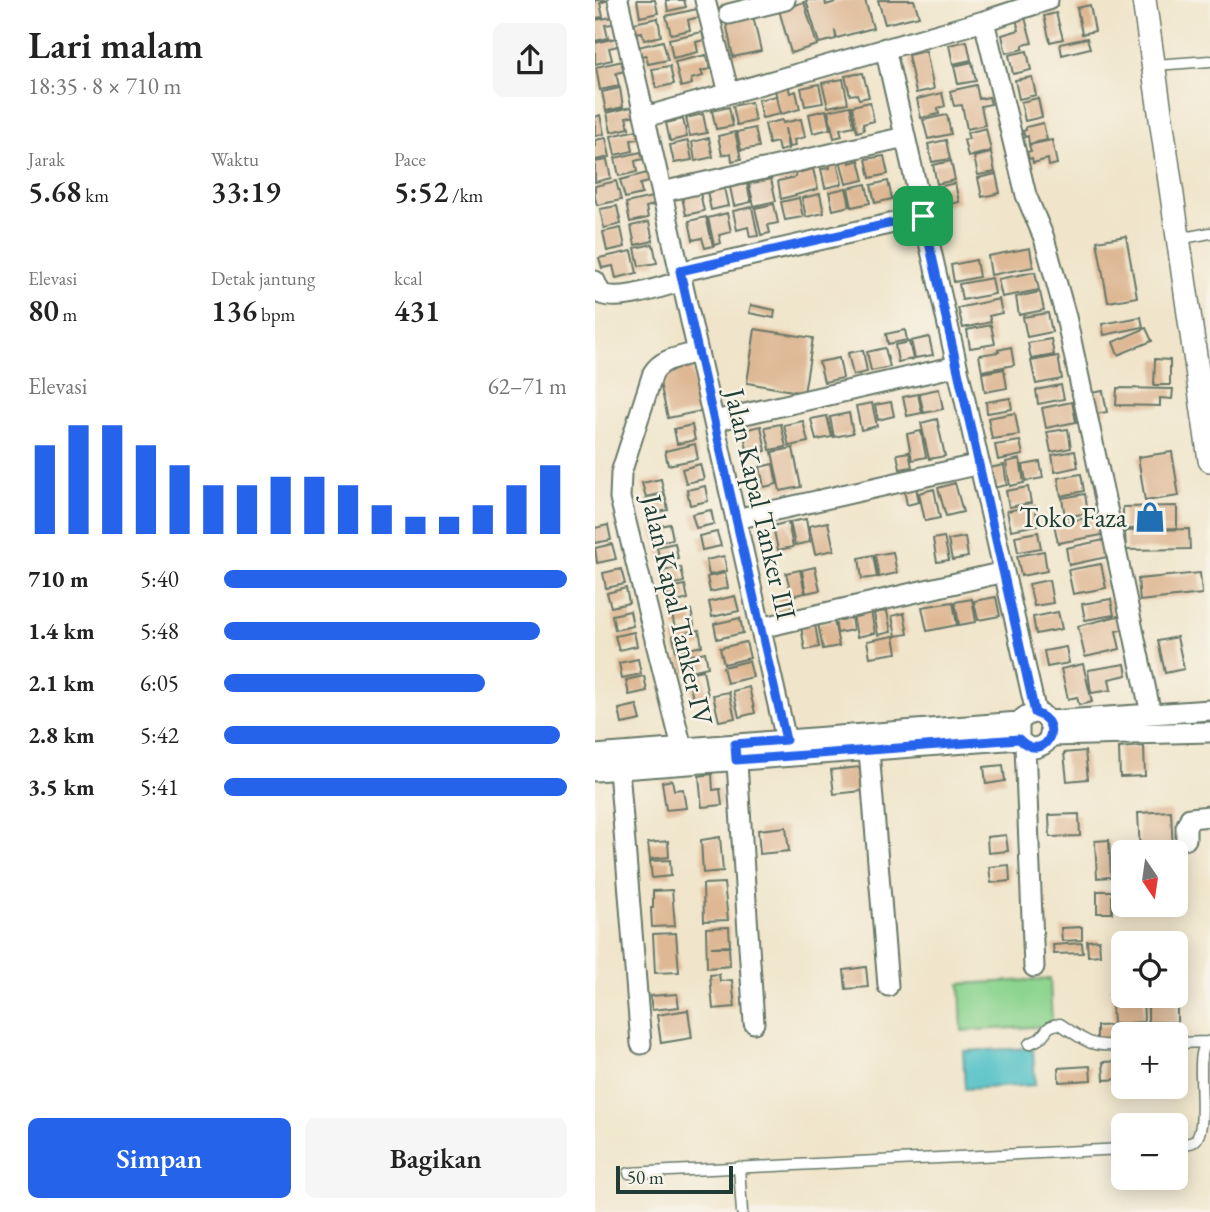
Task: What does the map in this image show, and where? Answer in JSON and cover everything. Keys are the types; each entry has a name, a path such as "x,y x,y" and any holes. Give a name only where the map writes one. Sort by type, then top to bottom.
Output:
{"street":[{"name":"Jalan Kapal Tanker III","path":"618,0 786,740"},
{"path":"705,0 729,93"},
{"path":"729,14 785,0"},
{"path":"1144,0 1177,239 1204,377 1210,460"},
{"path":"645,117 983,21 1036,2"},
{"path":"983,21 1026,195 1044,238 1066,317 1151,714"},
{"path":"885,48 1004,572 1033,729 1034,967"},
{"path":"662,192 905,136"},
{"path":"595,281 601,293 609,297 624,296 681,276 923,216"},
{"name":"Jalan Kapal Tanker IV","path":"682,748 620,498 621,473 657,366 666,360 698,352"},
{"path":"713,421 957,366"},
{"path":"736,519 980,464"},
{"path":"760,628 1004,572"},
{"path":"595,755 619,761 1033,729 1151,714 1210,710"},
{"path":"1033,729 1210,732"},
{"path":"595,771 619,761 682,748 736,752 786,740 869,742"},
{"path":"869,742 888,986"},
{"path":"736,752 754,1023"},
{"path":"619,761 641,1044"},
{"path":"1186,839 1186,827 1190,818 1210,816"}],"lane":[{"path":"1154,65 1210,61"},
{"path":"1177,239 1210,233"},
{"path":"1029,1044 1038,1040 1046,1029 1060,1024 1090,1043 1111,1046"},
{"path":"1188,1043 1209,1042"},
{"path":"1188,1143 1200,1136 1202,1051 1209,1042"},
{"path":"629,1173 1111,1150"},
{"path":"739,1167 742,1212"}],"green space":[{"path":"1050,979 1052,1026 962,1031 960,984"}],"water":[{"path":"1033,1048 1035,1085 965,1089 963,1051"}],"building":[{"path":"595,0 608,0 600,3 603,17 595,18"},
{"path":"637,0 655,0 658,13 640,17"},
{"path":"666,0 684,0 686,7 668,11"},
{"path":"806,0 825,0 826,5 842,0 865,0 873,28 837,38 835,30 836,39 819,43"},
{"path":"878,0 914,0 919,16 885,24"},
{"path":"804,2 817,45 791,53 779,10"},
{"path":"1090,5 1095,31 1082,34 1077,8"},
{"path":"697,9 699,17 688,20 690,30 671,34 666,16"},
{"path":"1056,13 1063,39 1050,42 1044,16"},
{"path":"1024,14 1032,43 1023,45 1023,49 1006,53 1002,35 1019,30 1015,16"},
{"path":"753,16 761,51 733,57 726,22"},
{"path":"612,17 613,24 605,25 608,38 595,41 595,20"},
{"path":"658,18 661,36 644,40 642,32 631,34 629,24"},
{"path":"702,32 704,40 696,42 698,52 673,58 669,39"},
{"path":"616,38 618,46 609,48 612,60 595,64 595,43"},
{"path":"1087,38 1090,48 1062,55 1060,44"},
{"path":"663,41 668,60 648,64 646,55 636,57 634,48"},
{"path":"967,41 971,60 953,64 949,45"},
{"path":"926,51 934,89 916,93 908,55"},
{"path":"1027,51 1031,70 1013,74 1009,55"},
{"path":"706,55 710,69 701,71 703,76 691,79 692,84 681,87 675,62"},
{"path":"623,61 625,71 616,73 619,86 600,90 596,67"},
{"path":"972,62 976,81 958,84 954,66"},
{"path":"670,66 674,84 656,88 652,69"},
{"path":"863,73 869,97 859,99 857,94 850,95 845,76"},
{"path":"1032,77 1036,95 1019,99 1015,80"},
{"path":"843,79 848,103 828,107 822,83"},
{"path":"773,82 788,85 790,93 796,91 800,109 781,114"},
{"path":"819,84 823,103 805,106 801,88"},
{"path":"976,85 979,99 989,97 991,104 981,106 985,125 967,129 962,105 954,106 950,91"},
{"path":"620,88 623,107 606,111 602,92"},
{"path":"942,93 945,106 938,108 939,114 921,118 917,99"},
{"path":"776,96 780,114 762,118 758,100"},
{"path":"1038,98 1042,117 1025,121 1021,102"},
{"path":"751,102 755,121 737,125 733,106"},
{"path":"870,102 874,121 863,124 864,130 857,132 852,106"},
{"path":"635,106 637,115 626,117 629,128 611,132 607,113"},
{"path":"850,106 854,126 840,129 842,136 834,138 828,111"},
{"path":"729,107 733,126 716,129 712,111"},
{"path":"826,110 830,129 813,133 809,114"},
{"path":"703,114 707,133 690,136 686,118"},
{"path":"600,115 604,134 595,136 595,117"},
{"path":"947,115 951,134 928,139 923,120"},
{"path":"683,119 687,137 670,141 666,123"},
{"path":"801,119 805,137 794,140 795,146 789,147 785,128 788,149 779,151 777,142 769,144 765,124"},
{"path":"1043,123 1047,140 1029,144 1028,136 1025,137 1023,131 1026,127"},
{"path":"755,128 759,147 741,150 737,132"},
{"path":"986,128 991,151 968,157 964,140 969,139 967,133"},
{"path":"637,130 639,139 631,140 633,151 615,155 611,136"},
{"path":"735,132 741,159 732,161 731,153 722,155 718,136"},
{"path":"606,138 610,157 595,160 595,140"},
{"path":"709,138 713,157 695,161 692,142"},
{"path":"946,140 950,159 932,162 928,144"},
{"path":"1052,140 1057,164 1049,166 1048,159 1033,163 1032,158 1029,159 1029,145"},
{"path":"688,141 692,160 674,163 670,145"},
{"path":"641,152 643,159 635,161 637,172 619,176 615,158"},
{"path":"848,153 850,163 859,160 864,180 846,184 839,155"},
{"path":"991,153 995,172 978,175 974,157"},
{"path":"836,156 842,184 825,188 821,169 830,168 828,157"},
{"path":"884,156 888,174 870,178 866,159"},
{"path":"607,160 611,178 595,182 595,162"},
{"path":"951,161 955,180 937,184 933,165"},
{"path":"800,165 801,172 813,169 818,189 781,199 778,181 796,177 793,166"},
{"path":"647,173 649,182 640,184 642,194 625,198 620,180"},
{"path":"996,174 1000,193 982,197 978,178"},
{"path":"771,179 776,201 754,206 749,184"},
{"path":"616,181 621,200 597,205 595,186"},
{"path":"888,181 892,199 875,203 871,185"},
{"path":"955,183 959,202 942,206 938,187"},
{"path":"747,184 751,202 734,206 730,187"},
{"path":"866,184 870,203 852,207 848,188"},
{"path":"724,188 728,206 711,210 707,191"},
{"path":"846,188 850,206 833,210 829,192"},
{"path":"700,193 704,211 686,215 682,197"},
{"path":"820,194 824,213 806,217 802,198"},
{"path":"652,197 654,205 646,207 648,218 630,222 626,203"},
{"path":"799,198 803,217 785,220 781,202"},
{"path":"774,204 778,223 768,225 770,233 761,235 755,208"},
{"path":"617,206 621,224 604,228 600,209"},
{"path":"752,207 758,236 750,237 748,227 737,230 733,211"},
{"path":"727,213 731,232 719,235 721,243 714,245 708,218"},
{"path":"706,217 713,246 705,248 702,238 693,240 689,221"},
{"path":"649,222 653,241 635,245 631,226"},
{"path":"621,228 625,247 607,251 603,232"},
{"path":"1126,236 1137,297 1108,302 1097,241"},
{"path":"653,244 657,263 639,266 635,248"},
{"path":"1030,248 1033,267 991,275 988,256"},
{"path":"632,251 637,273 616,278 613,266 602,268 599,258"},
{"path":"976,260 979,277 954,282 951,265"},
{"path":"1035,272 1039,290 1002,297 998,279"},
{"path":"992,278 995,294 962,300 959,284"},
{"path":"1040,292 1044,310 1019,315 1016,297"},
{"path":"999,299 1002,313 989,316 991,322 963,328 958,308"},
{"path":"751,305 775,310 774,318 749,313"},
{"path":"1048,313 1052,332 1027,337 1023,317"},
{"path":"1141,317 1143,327 1104,335 1102,324"},
{"path":"991,325 995,344 970,348 967,330"},
{"path":"1146,328 1152,341 1118,355 1113,342"},
{"path":"755,329 813,338 804,393 747,383"},
{"path":"905,330 907,340 888,344 886,334"},
{"path":"929,337 933,355 915,358 911,341"},
{"path":"1051,339 1054,355 1031,359 1028,343"},
{"path":"909,342 913,359 898,362 895,345"},
{"path":"1011,347 1014,365 982,371 979,355"},
{"path":"885,348 890,367 871,371 867,352"},
{"path":"863,350 867,372 853,375 848,353"},
{"path":"1058,356 1062,379 1036,384 1031,361"},
{"path":"839,358 843,378 824,382 819,362"},
{"path":"1155,359 1170,360 1170,385 1154,385"},
{"path":"690,362 701,411 668,418 657,370"},
{"path":"1004,369 1007,388 985,392 982,373"},
{"path":"1061,385 1064,399 1038,404 1036,390"},
{"path":"1117,388 1173,389 1172,399 1160,398 1160,406 1116,405"},
{"path":"939,389 943,409 924,413 919,393"},
{"path":"1103,391 1107,412 1095,414 1091,393"},
{"path":"918,394 922,413 907,416 903,397"},
{"path":"1010,398 1012,409 987,413 986,402"},
{"path":"891,402 894,416 878,420 875,405"},
{"path":"1072,402 1076,422 1046,428 1042,408"},
{"path":"872,403 877,426 861,430 856,406"},
{"path":"849,413 853,433 834,437 830,417"},
{"path":"1015,413 1019,435 992,439 988,418"},
{"path":"827,416 832,437 816,440 811,419"},
{"path":"937,419 945,456 929,459 921,423"},
{"path":"803,421 808,442 789,446 784,425"},
{"path":"781,424 786,447 770,450 765,427"},
{"path":"692,425 695,440 677,444 674,429"},
{"path":"761,426 766,451 748,454 743,430"},
{"path":"1068,429 1071,448 1051,452 1047,432"},
{"path":"921,431 926,457 912,460 907,434"},
{"path":"1020,441 1023,455 998,460 995,445"},
{"path":"695,444 698,459 668,465 665,451"},
{"path":"793,448 801,487 780,491 772,452"},
{"path":"1075,451 1078,467 1055,472 1052,455"},
{"path":"909,452 912,467 900,469 897,454"},
{"path":"1172,452 1179,496 1145,501 1138,457"},
{"path":"1020,459 1024,483 1010,486 1006,462"},
{"path":"1040,462 1043,478 1026,481 1023,465"},
{"path":"700,464 704,479 686,483 682,469"},
{"path":"773,464 777,484 764,487 760,467"},
{"path":"1004,465 1007,485 992,488 989,468"},
{"path":"1081,474 1084,491 1061,496 1058,478"},
{"path":"661,479 664,493 646,497 642,483"},
{"path":"955,483 963,512 946,516 938,488"},
{"path":"705,486 708,501 690,505 687,490"},
{"path":"916,487 919,502 907,505 904,489"},
{"path":"1028,487 1031,503 1009,507 1006,491"},
{"path":"934,489 940,518 925,521 919,493"},
{"path":"1085,494 1088,513 1065,517 1062,498"},
{"path":"665,495 668,510 649,514 646,500"},
{"path":"1035,506 1038,525 1011,530 1007,511"},
{"name":"Toko Faza","path":"1177,506 1177,528 1123,529 1123,507"},
{"path":"711,510 714,524 696,528 692,514"},
{"path":"1098,516 1102,535 1058,543 1054,524"},
{"path":"806,519 810,542 795,545 790,522"},
{"path":"788,522 793,547 778,550 773,526"},
{"path":"828,522 834,550 815,554 809,526"},
{"path":"670,524 673,539 655,543 651,528"},
{"path":"608,525 611,540 595,543 595,528"},
{"path":"1189,529 1190,549 1126,550 1125,531"},
{"path":"717,532 721,546 702,550 699,536"},
{"path":"1038,532 1041,548 1018,552 1015,536"},
{"path":"944,537 949,560 937,562 933,539"},
{"path":"965,537 968,557 952,560 948,540"},
{"path":"1104,540 1107,557 1069,565 1066,548"},
{"path":"675,543 678,558 660,562 657,547"},
{"path":"612,544 616,559 597,563 595,548"},
{"path":"1044,551 1047,571 1021,576 1017,556"},
{"path":"893,552 897,573 879,577 875,555"},
{"path":"873,555 877,577 862,579 859,558"},
{"path":"724,556 727,571 709,575 706,560"},
{"path":"1101,564 1106,588 1073,594 1068,570"},
{"path":"681,567 684,582 665,586 662,571"},
{"path":"815,567 820,590 806,593 802,570"},
{"path":"621,569 625,584 606,588 603,573"},
{"path":"800,570 805,593 791,596 793,608 780,610 777,596 791,593 786,573"},
{"path":"725,573 728,588 710,592 707,577"},
{"path":"1200,573 1202,594 1140,601 1138,579"},
{"path":"1049,580 1053,603 1034,606 1029,584"},
{"path":"685,585 688,599 670,604 666,589"},
{"path":"626,588 629,603 611,607 607,593"},
{"path":"735,596 739,611 712,617 709,602"},
{"path":"996,597 1000,616 978,620 974,601"},
{"path":"972,599 976,622 959,625 955,602"},
{"path":"1111,599 1114,615 1085,620 1082,604"},
{"path":"953,602 957,625 927,631 922,607"},
{"path":"691,610 694,625 675,629 672,614"},
{"path":"630,611 633,626 615,630 612,615"},
{"path":"871,611 875,633 857,637 853,615"},
{"path":"887,611 891,632 878,635 874,613"},
{"path":"1058,612 1062,629 1036,634 1033,617"},
{"path":"904,613 908,634 896,636 892,616"},
{"path":"1122,615 1125,629 1116,631 1120,649 1085,657 1078,626"},
{"path":"851,616 853,630 837,633 835,619"},
{"path":"740,618 743,633 717,639 714,624"},
{"path":"834,620 839,646 823,649 818,623"},
{"path":"815,624 819,647 805,650 801,627"},
{"path":"699,630 702,646 676,652 673,636"},
{"path":"634,632 637,646 619,650 615,636"},
{"path":"894,636 897,653 870,657 867,641"},
{"path":"1177,637 1184,669 1165,673 1158,641"},
{"path":"746,642 750,658 724,664 720,648"},
{"path":"1066,647 1069,663 1047,667 1044,651"},
{"path":"705,652 708,667 682,673 679,658"},
{"path":"638,659 641,674 622,678 619,663"},
{"path":"749,661 753,677 727,683 723,667"},
{"path":"1083,664 1092,702 1079,705 1077,697 1068,699 1061,669"},
{"path":"1125,664 1127,675 1109,679 1111,690 1091,693 1088,670"},
{"path":"703,670 708,696 693,699 687,673"},
{"path":"644,676 647,691 629,695 626,680"},
{"path":"749,687 755,713 739,717 733,691"},
{"path":"729,692 735,718 719,721 713,695"},
{"path":"637,705 641,720 622,724 619,709"},
{"path":"1144,746 1145,776 1120,777 1119,748"},
{"path":"1085,751 1088,779 1067,781 1064,753"},
{"path":"1003,765 1005,781 986,784 984,767"},
{"path":"860,767 862,791 834,794 831,770"},
{"path":"712,774 713,790 720,789 722,805 702,807 699,776"},
{"path":"672,780 674,790 683,789 686,808 666,810 662,782"},
{"path":"1171,811 1172,840 1139,840 1138,813"},
{"path":"1079,814 1080,836 1050,837 1049,815"},
{"path":"786,827 789,851 760,854 758,830"},
{"path":"1006,835 1008,851 988,853 987,837"},
{"path":"720,837 723,871 703,873 701,840"},
{"path":"1109,840 1111,877 1097,878 1095,841"},
{"path":"668,841 669,857 650,859 648,843"},
{"path":"670,860 671,876 652,878 650,861"},
{"path":"1009,865 1010,881 991,883 989,867"},
{"path":"724,883 728,920 704,921 703,884"},
{"path":"672,890 675,926 652,927 653,891"},
{"path":"1097,891 1111,891 1111,913 1097,913"},
{"path":"729,927 730,946 711,947 729,947 730,966 707,968 706,928"},
{"path":"1082,927 1082,940 1062,941 1061,928"},
{"path":"676,933 679,972 655,973 653,934"},
{"path":"1099,940 1100,955 1088,956 1087,941"},
{"path":"1082,943 1083,953 1054,954 1053,945"},
{"path":"866,967 868,987 846,989 844,970"},
{"path":"719,974 720,981 732,980 735,1007 713,1009 710,975"},
{"path":"677,994 679,1007 652,1010 650,996"},
{"path":"1112,1008 1143,1008 1144,1022 1113,1022"},
{"path":"1148,1008 1177,1008 1177,1022 1148,1022"},
{"path":"688,1010 692,1038 661,1043 657,1015"},
{"path":"1111,1025 1111,1041 1097,1042 1097,1026"},
{"path":"1103,1062 1111,1062 1111,1080 1104,1080"},
{"path":"1090,1066 1091,1080 1059,1082 1058,1068"}],"place":[{"name":"Toko Faza","path":"1150,517"}],"route":[{"path":"923,216 1035,713 1043,715 1049,721 1051,736 1040,747 1033,748 1025,746 1019,739 736,760 735,744 786,740 680,271 923,216"}]}
